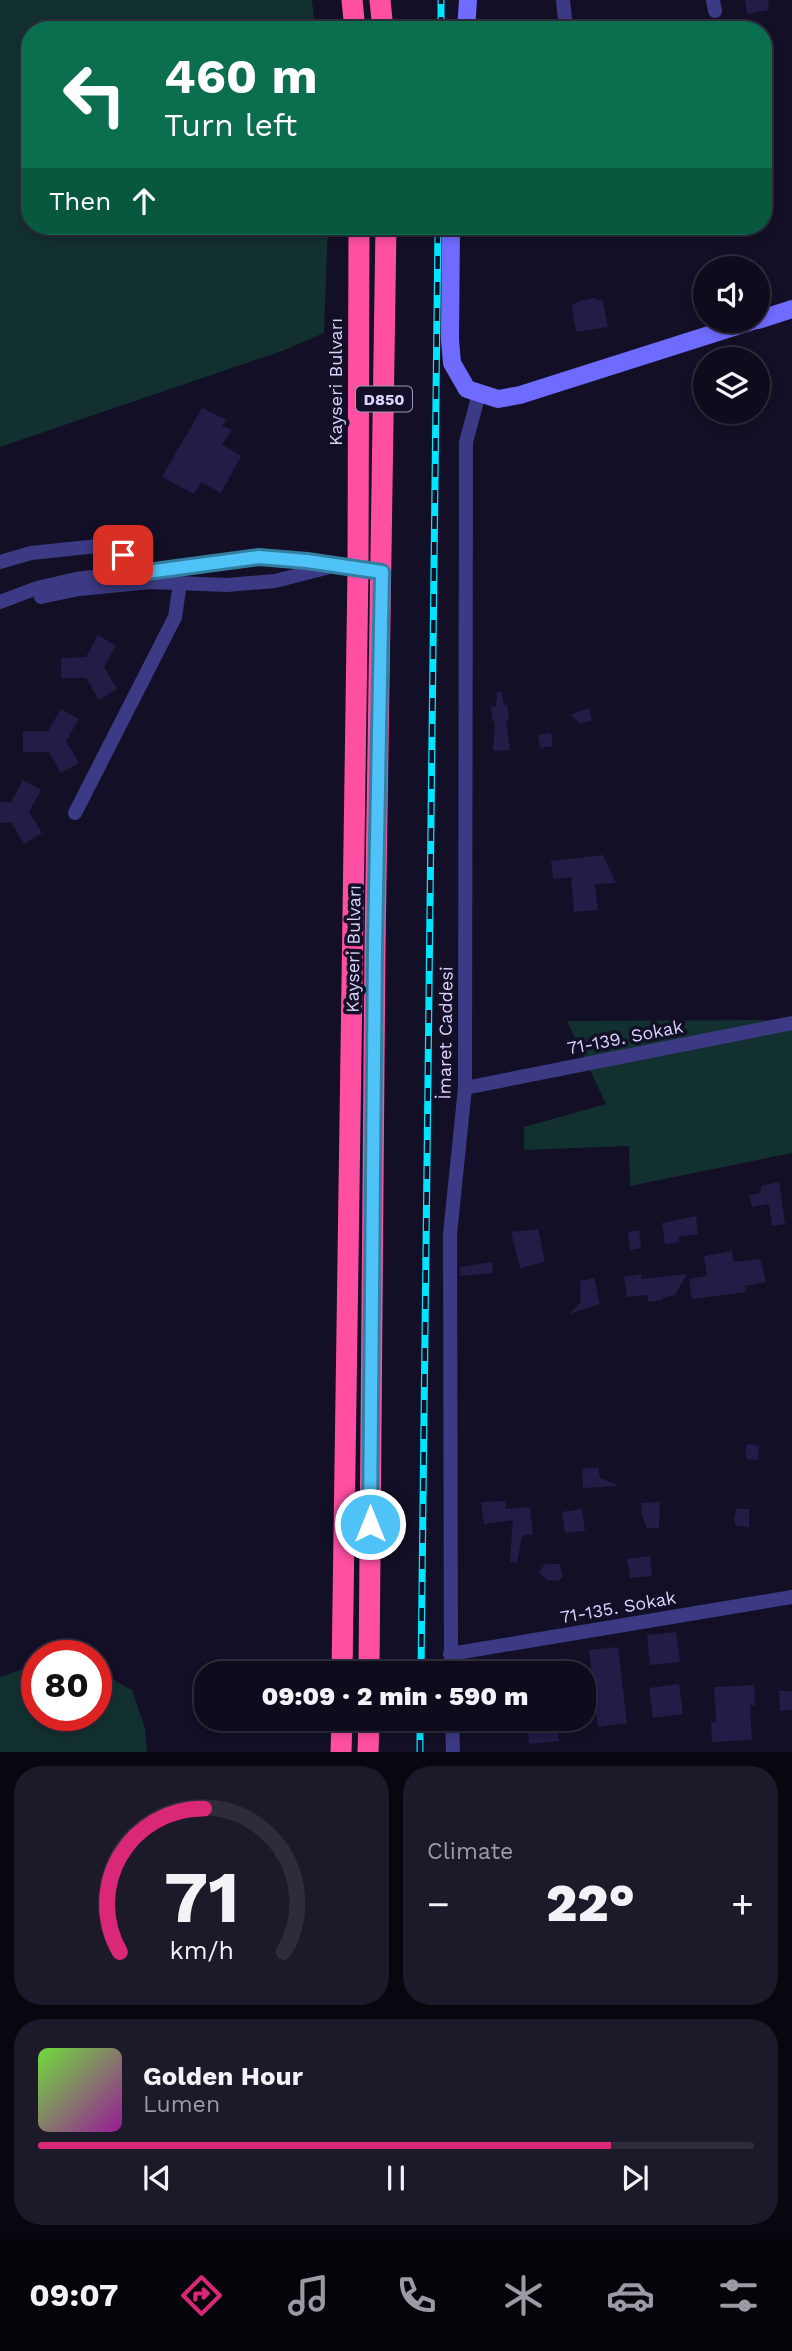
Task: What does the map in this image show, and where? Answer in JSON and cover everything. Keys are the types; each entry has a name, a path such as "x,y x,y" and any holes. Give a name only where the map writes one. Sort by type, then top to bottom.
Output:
{"highway":[{"path":"352,0 354,21"},
{"path":"380,0 382,21"},
{"name":"Kayseri Bulvarı","path":"342,1661 358,569 359,235"},
{"name":"Kayseri Bulvarı","path":"369,1661 374,1002 386,235"},
{"path":"341,1752 342,1731"},
{"path":"368,1752 369,1731"}],"street":[{"path":"467,21 468,0"},
{"path":"563,0 565,20"},
{"path":"451,235 452,363 467,389 479,394 498,399 520,395 716,333"},
{"path":"770,316 792,309"},
{"name":"İmaret Caddesi","path":"450,1661 450,1234 465,1088 467,442 479,394"},
{"path":"0,562 31,553 98,546 123,555 147,572"},
{"path":"0,601 37,588 76,579 259,557 382,572"},
{"path":"0,609 79,589 151,582 227,585 275,581 330,566"},
{"path":"75,813 175,617 180,583"},
{"name":"71-139. Sokak","path":"465,1088 792,1023"},
{"name":"71-135. Sokak","path":"450,1654 792,1597"},
{"path":"452,1731 453,1752"}],"green space":[{"path":"0,0 312,0 314,21 21,21 21,235 328,235 324,333 282,351 0,447"},
{"path":"792,1020 792,1153 630,1186 629,1146 524,1150 524,1127 606,1104 567,1021"},
{"path":"21,1670 21,1731 112,1731 112,1679 132,1690 145,1728 147,1752 0,1752 0,1677"}],"building":[{"path":"745,0 768,0 769,10 747,14"},
{"path":"593,298 603,301 608,327 576,332 572,306 579,301"},
{"path":"202,408 227,420 222,426 232,430 222,444 241,456 221,493 201,482 194,494 162,477"},
{"path":"98,635 116,646 104,667 117,689 99,700 86,678 61,678 61,658 86,657"},
{"path":"497,692 502,692 504,705 507,705 510,750 493,751 495,721 493,722 491,707 496,706"},
{"path":"589,708 592,721 580,723 570,715"},
{"path":"61,709 79,719 66,741 79,763 61,773 49,752 23,752 23,731 48,731"},
{"path":"551,733 553,746 540,748 538,735"},
{"path":"23,780 41,790 29,812 42,833 24,844 11,822 0,823 0,802 11,802"},
{"path":"603,855 616,883 595,884 598,910 574,912 571,877 553,879 551,861"},
{"path":"779,1182 785,1224 772,1226 769,1204 752,1207 749,1195 760,1193 761,1186"},
{"path":"696,1216 698,1234 678,1237 679,1242 665,1244 662,1223"},
{"path":"538,1229 545,1262 520,1268 511,1232"},
{"path":"639,1230 641,1248 630,1250 628,1232"},
{"path":"732,1251 734,1262 760,1259 766,1282 745,1286 746,1292 692,1299 689,1279 707,1276 704,1256"},
{"path":"492,1262 493,1273 460,1276 460,1267"},
{"path":"641,1274 642,1279 687,1274 675,1295 648,1302 647,1295 627,1297 624,1277"},
{"path":"594,1278 600,1304 569,1314 581,1302 580,1281"},
{"path":"747,1444 759,1446 758,1460 747,1459"},
{"path":"598,1467 600,1478 619,1486 583,1488 582,1469"},
{"path":"505,1501 506,1509 530,1507 533,1534 522,1536 517,1563 510,1562 513,1520 484,1524 481,1502"},
{"path":"660,1502 659,1528 647,1528 641,1503"},
{"path":"582,1509 585,1531 565,1533 562,1512"},
{"path":"736,1509 749,1509 749,1527 736,1526"},
{"path":"650,1556 652,1576 630,1578 627,1559"},
{"path":"545,1564 560,1564 563,1577 558,1581 547,1580 539,1572"},
{"path":"676,1632 680,1662 650,1665 647,1635"},
{"path":"618,1647 627,1723 598,1727 596,1661 590,1661 589,1650"},
{"path":"566,1658 566,1661 545,1661"},
{"path":"679,1684 683,1714 653,1718 649,1688"},
{"path":"754,1685 755,1705 750,1705 752,1740 712,1742 711,1722 716,1722 714,1687"},
{"path":"779,1691 792,1691 792,1710 780,1711"},
{"path":"528,1731 558,1731 559,1741 529,1744"}],"railway":[{"path":"441,0 441,21"},
{"path":"421,1661 438,235"},
{"path":"420,1731 420,1752"}],"route":[{"path":"123,555 147,572 259,557 382,572 375,946 370,1524"}]}
